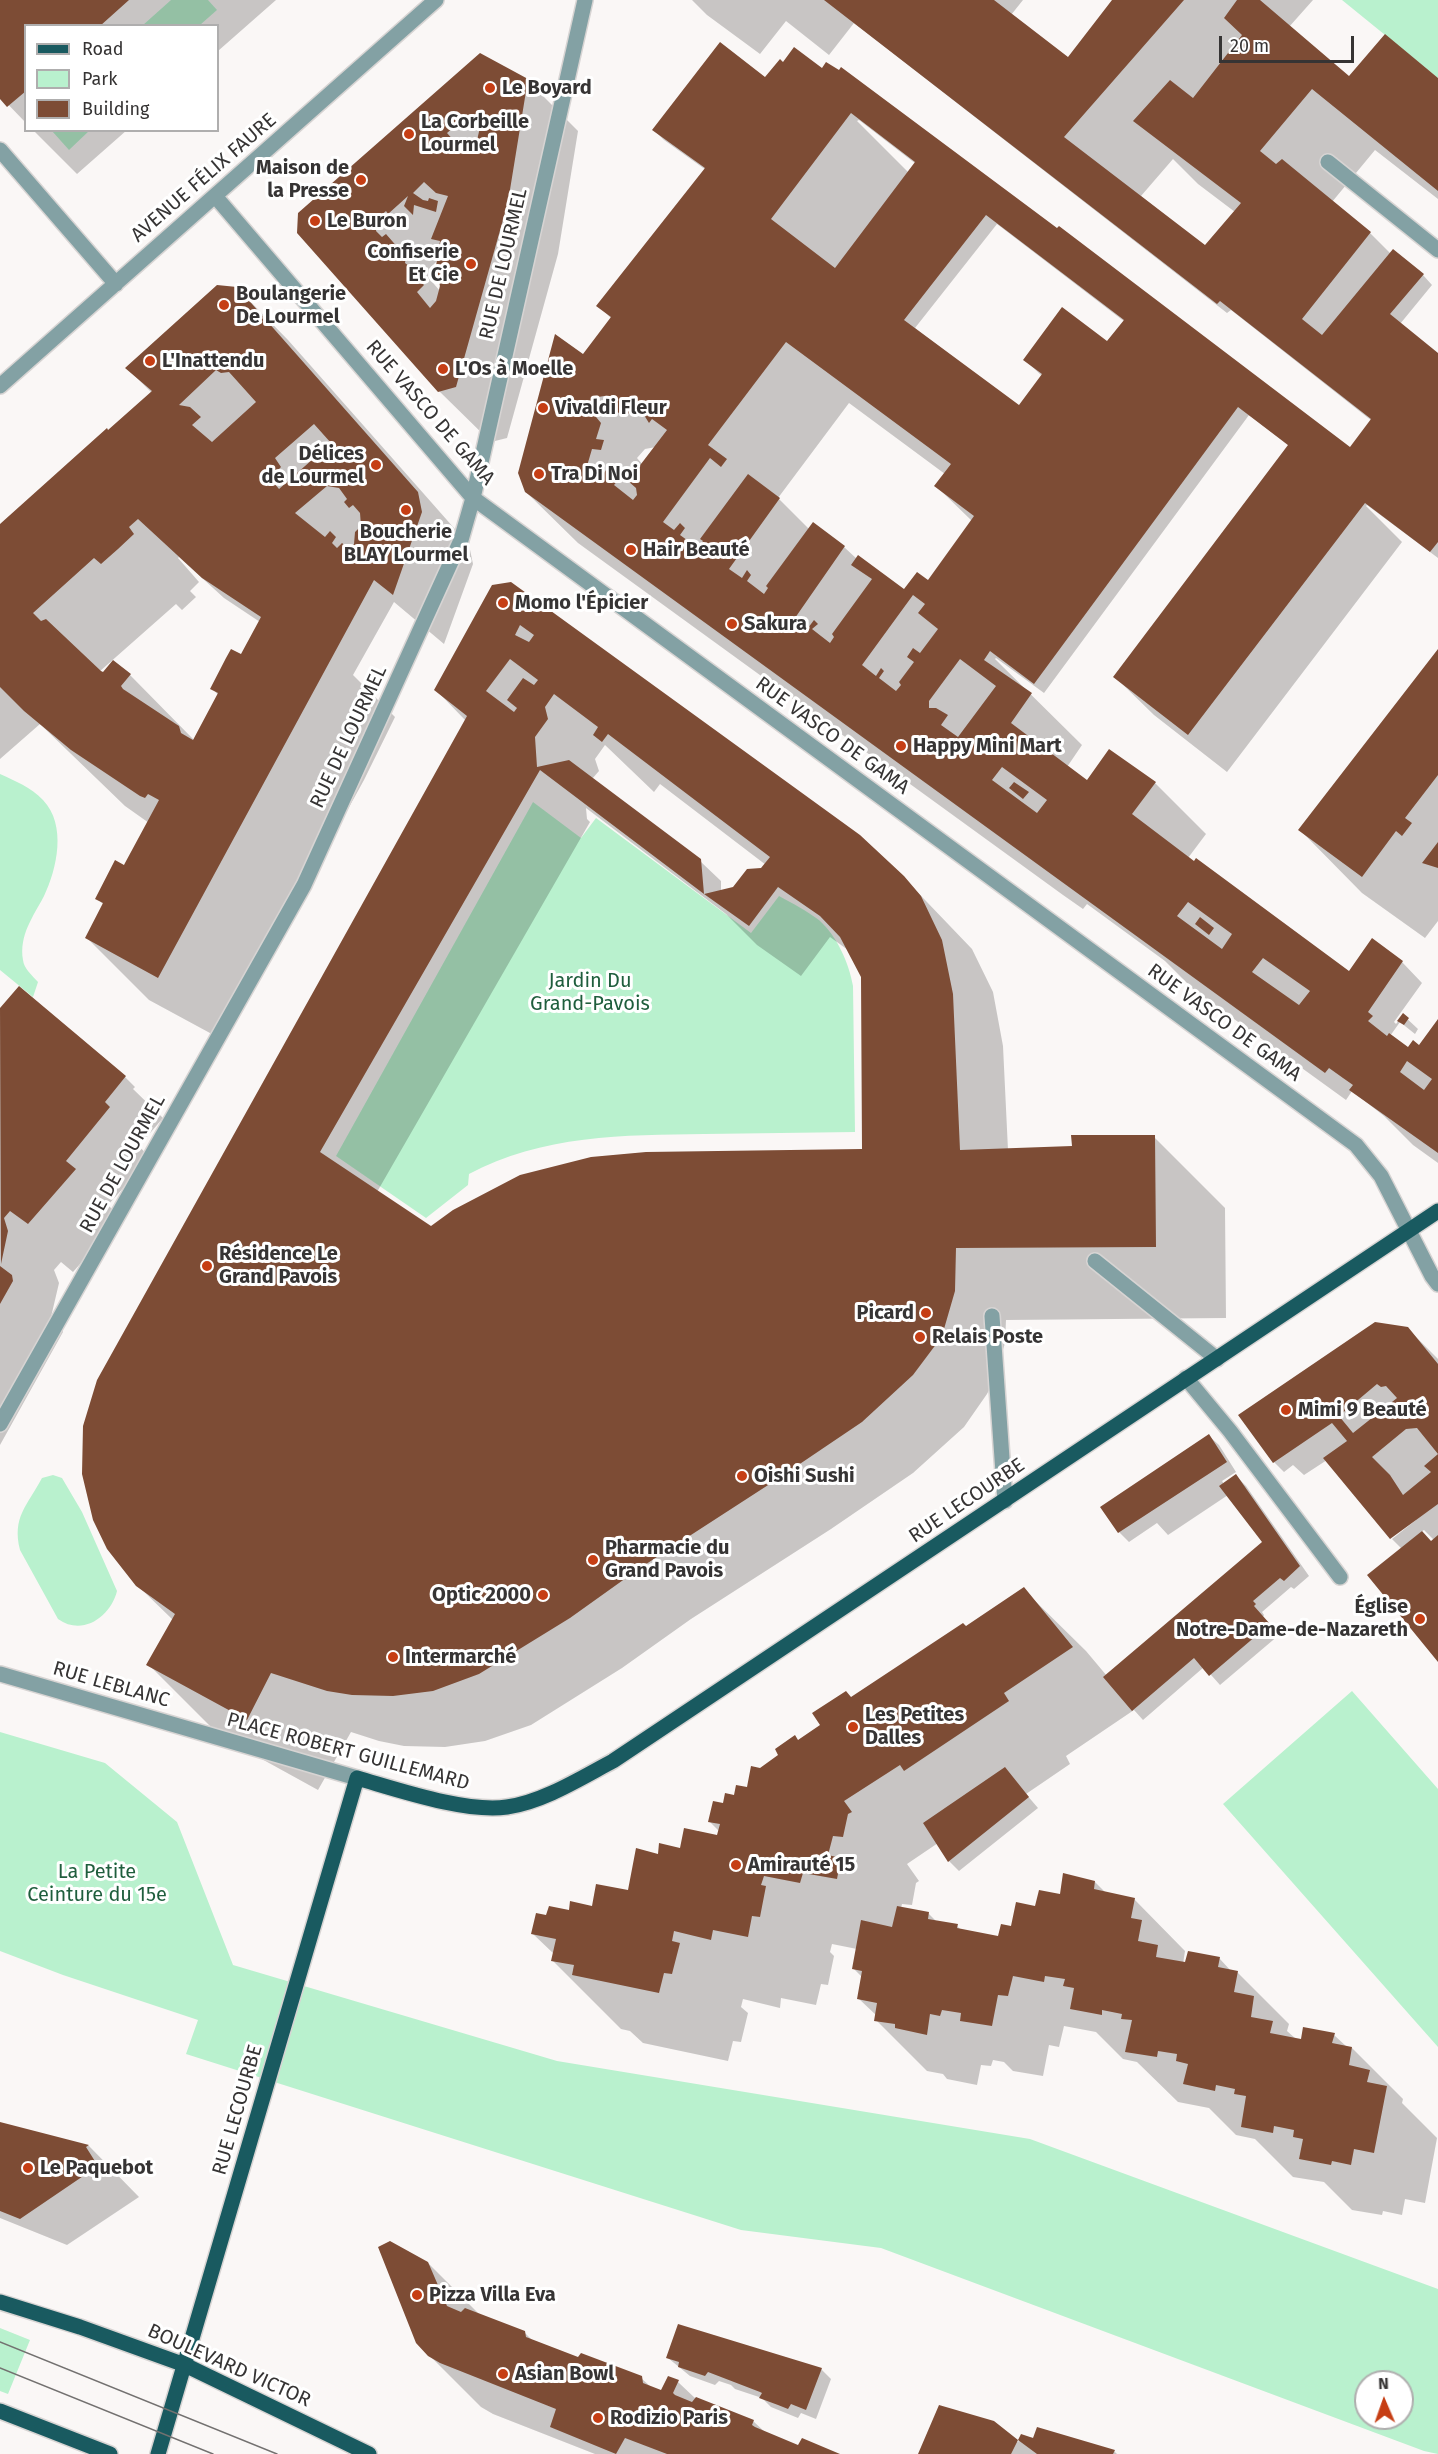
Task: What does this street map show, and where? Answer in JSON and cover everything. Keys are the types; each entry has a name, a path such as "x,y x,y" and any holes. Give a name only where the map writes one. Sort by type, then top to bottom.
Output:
{"main road":[{"name":"RUE LECOURBE","path":"509,1807 556,1791 613,1761 1438,1211"},
{"name":"RUE LECOURBE","path":"158,2454 357,1778"},
{"name":"PLACE ROBERT GUILLEMARD","path":"357,1778 479,1809 509,1807"},
{"name":"BOULEVARD VICTOR","path":"0,2302 80,2327 185,2365 369,2454"},
{"path":"0,2411 110,2454"}],"street":[{"name":"AVENUE FÉLIX FAURE","path":"0,386 436,0"},
{"name":"RUE DE LOURMEL","path":"0,1424 304,885 456,550 473,498 580,2"},
{"path":"0,150 116,284"},
{"path":"1328,162 1438,250"},
{"name":"RUE VASCO DE GAMA","path":"215,196 473,498 1356,1145 1381,1176 1438,1284"},
{"path":"1095,1261 1217,1359"},
{"path":"992,1316 1005,1501"},
{"path":"1186,1378 1230,1431 1340,1577"},
{"name":"RUE LEBLANC","path":"0,1674 211,1736"},
{"name":"PLACE ROBERT GUILLEMARD","path":"211,1736 357,1778"}],"green space":[{"path":"171,0 208,0 217,10 201,24 144,24"},
{"path":"1342,0 1438,0 1438,78"},
{"path":"53,132 88,132 69,150"},
{"path":"0,774 28,788 43,800 55,822 57,834 53,873 23,942 24,963 38,982 33,997 0,970"},
{"name":"Jardin Du Grand-Pavois","path":"533,802 581,838 596,818 751,933 779,896 810,913 825,926 841,950 849,968 853,986 855,1132 644,1135 554,1144 525,1151 469,1174 468,1185 426,1218 336,1156"},
{"path":"53,1475 62,1478 82,1512 117,1591 114,1600 102,1616 86,1625 67,1624 58,1619 20,1550 18,1529 22,1512 42,1478"},
{"path":"1352,1691 1438,1789 1438,2047 1223,1804"},
{"name":"La Petite Ceinture du 15e","path":"0,1732 105,1763 177,1822 233,1965 557,2061 1030,2139 1438,2289 1438,2454 1368,2430 1414,2430 1414,2370 1354,2370 1354,2425 881,2248 741,2230 186,2054 198,2020 63,1975 0,1951"},
{"path":"0,2328 30,2340 8,2394 0,2391"}],"building":[{"path":"0,0 129,0 102,24 24,24 24,93 7,107 0,99"},
{"path":"824,0 994,0 1068,57 1112,0 1184,0 1064,137 1205,245 1241,203 1133,121 1170,80 1193,98 1242,35 1224,18 1237,0 1260,0 1349,76 1385,34 1438,78 1438,191 1312,89 1260,151 1276,164 1282,159 1371,232 1302,319 1322,335 1393,249 1424,274 1390,314 1438,353 1438,542 1430,552 1365,503 1188,735 1113,677 1288,445 1238,407 1034,684 990,651 984,660 1032,693 1011,723 1087,780 1109,749 1156,782 1132,814 1194,861 1196,858 1349,971 1372,938 1403,961 1368,1012 1373,1016 1368,1021 1387,1036 1389,1033 1408,1047 1413,1040 1419,1045 1438,1019 1438,1153 1349,1090 1353,1085 1329,1068 1325,1073 525,492 518,473 555,334 583,354 611,317 596,306 705,168 652,130 720,42 765,77 780,59 783,62 794,47 822,68 826,62 839,70 841,67 1057,228 1059,226 1350,447 1371,419 1220,301 1217,304","holes":["851,113 915,162 835,268 771,219","986,215 1124,320 1107,341 1062,307 1023,360 1042,374 1019,405 904,320","786,342 951,464 934,486 974,516 928,580 917,572 904,589 858,555 851,565 872,579 832,634 834,637 830,643 812,629 818,624 814,620 808,628 795,618 845,546 813,522 766,586 768,588 764,594 747,581 751,575 747,570 742,578 729,569 780,498 748,474 700,539 703,541 698,548 680,535 685,528 680,523 674,530 663,522 710,458 721,467 727,459 708,445","604,396 615,405 613,409 622,415 625,412 628,414 637,404 649,423 652,419 667,430 628,481 636,488 637,495 633,500 614,485 619,479 606,470 601,477 587,466 592,449 601,450 604,440 596,439 601,423 587,406 593,398","913,595 925,604 918,613 938,629 920,653 913,648 907,657 914,662 899,682 901,685 896,691 879,678 884,671 881,668 876,676 862,665","960,659 996,686 958,737 941,725 948,715 936,708 929,708 929,701","1002,767 1047,800 1037,813 992,780","1188,902 1232,934 1222,949 1177,916","1263,958 1310,991 1299,1005 1252,972","1407,1061 1432,1079 1424,1090 1400,1072"]},
{"path":"480,53 528,79 508,202 456,387 438,392 297,233 298,213","holes":["468,115 481,123 475,149 456,143 447,133","424,182 436,193 448,196 431,239 440,241 436,266 440,286 436,301 430,308 417,292 424,285 420,281 422,276 405,263 406,257 386,234 382,237 376,231 378,218 386,211 388,214 408,196 404,206 413,215 414,205 436,212 438,201 429,198 428,201 423,200 413,193"]},
{"path":"217,285 237,287 418,492 422,512 393,595 374,580 158,978 85,938 103,903 95,899 115,860 124,865 159,800 148,794 145,798 140,796 71,750 24,711 0,687 0,524 152,391 125,368","holes":["216,370 221,373 229,372 256,402 212,442 192,425 201,417 190,407 179,405","314,424 331,443 279,489 270,478 281,467 275,458","327,486 339,488 347,499 344,502 349,508 353,505 360,513 361,526 355,532 354,544 348,548 342,543 337,548 332,543 336,537 330,531 325,537 295,513","138,519 202,578 261,617 241,654 231,649 226,658 210,689 218,693 193,740 181,733 179,726 123,689 121,686 131,674 113,660 103,672 101,671 46,619 41,621 33,613 94,558 101,564 118,549 134,534 129,527"]},
{"path":"511,582 860,835 904,876 921,896 942,940 953,994 960,1150 1072,1146 1071,1135 1155,1135 1156,1247 956,1248 955,1291 944,1329 937,1343 913,1375 862,1422 640,1568 570,1618 479,1674 433,1691 393,1696 352,1695 327,1691 271,1673 247,1720 146,1665 175,1614 136,1586 107,1549 93,1520 82,1474 83,1426 97,1380 467,716 434,690 492,585","holes":["520,625 534,635 529,642 515,635","510,659 538,680 534,685 523,678 507,700 517,708 514,712 486,691","554,694 598,727 593,735 602,742 608,734 770,857 761,868 747,869 733,887 704,894 701,859 569,760 537,767 535,737 548,719 545,707","540,770 749,926 778,887 820,916 840,937 861,977 862,1149 646,1152 591,1157 520,1175 453,1210 431,1226 320,1152"]},
{"path":"1438,649 1438,775 1405,818 1412,823 1402,836 1396,831 1362,877 1298,830"},
{"path":"1014,782 1029,792 1023,799 1009,788"},
{"path":"1438,842 1438,868 1422,863"},
{"path":"1200,917 1214,928 1209,935 1195,924"},
{"path":"19,986 126,1076 105,1102 110,1107 66,1161 76,1169 28,1224 10,1211 4,1218 8,1231 1,1264 0,1008"},
{"path":"1403,1013 1409,1018 1404,1025 1397,1021"},
{"path":"0,1266 12,1275 13,1281 0,1304"},
{"path":"1375,1322 1408,1327 1438,1364 1438,1454 1438,1504 1390,1539 1323,1458 1347,1441 1332,1423 1273,1463 1238,1415","holes":["1377,1384 1381,1387 1386,1386 1397,1398 1353,1433 1339,1416","1417,1428 1438,1454 1424,1466 1431,1472 1403,1495 1390,1475 1372,1457 1406,1429"]},
{"path":"1209,1434 1227,1462 1118,1533 1100,1507"},
{"path":"1236,1474 1300,1566 1284,1581 1280,1578 1253,1601 1256,1604 1254,1606 1270,1624 1209,1676 1194,1658 1132,1711 1103,1677 1262,1542 1219,1486"},
{"name":"Église Notre-Dame-de-Nazareth","path":"1422,1531 1431,1541 1438,1535 1438,1662 1367,1575"},
{"path":"1024,1587 1073,1647 1004,1693 1009,1701 904,1771 900,1765 844,1801 852,1812 848,1814 843,1837 833,1836 828,1855 841,1858 837,1879 803,1873 800,1883 764,1876 761,1885 766,1886 760,1917 752,1916 748,1937 713,1930 711,1940 674,1931 672,1941 680,1943 672,1974 664,1973 659,1993 572,1975 574,1965 551,1961 556,1939 531,1934 536,1913 546,1915 549,1906 569,1910 570,1901 592,1906 596,1884 628,1890 636,1848 658,1854 659,1843 680,1848 684,1828 717,1835 720,1824 708,1822 713,1801 723,1803 725,1793 734,1795 736,1785 747,1787 751,1766 760,1768 778,1755 775,1749 795,1735 798,1740 820,1725 812,1713 846,1691 851,1697 963,1623 966,1626"},
{"path":"1005,1767 1029,1797 948,1862 923,1823"},
{"path":"1063,1873 1095,1881 1094,1889 1135,1898 1131,1918 1142,1920 1138,1941 1158,1945 1156,1957 1185,1962 1188,1951 1220,1957 1218,1967 1238,1971 1234,1992 1254,1996 1251,2017 1273,2021 1270,2033 1301,2039 1303,2027 1335,2033 1332,2043 1352,2047 1349,2065 1370,2070 1367,2082 1387,2086 1374,2153 1354,2149 1351,2165 1332,2161 1331,2165 1299,2159 1303,2139 1293,2137 1294,2130 1274,2126 1273,2133 1241,2127 1246,2096 1234,2094 1235,2089 1216,2085 1215,2091 1183,2084 1188,2064 1176,2061 1177,2054 1158,2051 1157,2057 1125,2052 1132,2020 1121,2019 1122,2014 1102,2010 1102,2015 1070,2009 1074,1988 1063,1986 1065,1979 1045,1976 1044,1982 1013,1976 1008,1996 998,1995 992,2026 960,2021 961,2013 942,2010 940,2016 930,2014 927,2035 895,2028 895,2024 874,2021 877,2003 857,1999 862,1971 852,1969 861,1920 892,1927 897,1906 929,1912 928,1919 958,1924 957,1928 998,1936 1001,1924 1011,1926 1016,1902 1035,1906 1039,1890 1060,1894"},
{"path":"0,2122 89,2145 86,2147 98,2166 20,2219 0,2211"},
{"path":"390,2241 428,2262 447,2306 461,2312 465,2308 525,2331 526,2337 578,2357 581,2353 642,2376 643,2383 661,2390 668,2376 679,2380 673,2393 675,2395 692,2402 696,2397 754,2420 752,2425 755,2427 798,2445 802,2438 840,2454 667,2454 625,2438 616,2454 550,2427 556,2409 440,2363 428,2356 416,2343 378,2247"},
{"path":"678,2324 822,2368 806,2410 791,2404 788,2409 759,2398 762,2393 708,2372 705,2376 678,2367 679,2362 666,2358"},
{"path":"939,2405 994,2421 1018,2440 1011,2454 918,2454"},
{"path":"1037,2427 1115,2450 1113,2454 1037,2454 1018,2440 1021,2434 1033,2438"}],"tram line":[{"path":"0,2342 277,2454"},
{"path":"0,2368 213,2454"}],"place":[{"name":"Le Boyard","path":"490,88"},
{"name":"La Corbeille Lourmel","path":"409,134"},
{"name":"Maison de la Presse","path":"361,180"},
{"name":"Le Buron","path":"315,221"},
{"name":"Confiserie Et Cie","path":"471,264"},
{"name":"Boulangerie De Lourmel","path":"224,305"},
{"name":"L'Inattendu","path":"150,361"},
{"name":"L'Os à Moelle","path":"443,369"},
{"name":"Vivaldi Fleur","path":"543,408"},
{"name":"Délices de Lourmel","path":"376,465"},
{"name":"Tra Di Noi","path":"539,474"},
{"name":"Boucherie BLAY Lourmel","path":"406,510"},
{"name":"Hair Beauté","path":"631,550"},
{"name":"Momo l'Épicier","path":"503,603"},
{"name":"Sakura","path":"732,624"},
{"name":"Happy Mini Mart","path":"901,746"},
{"name":"Résidence Le Grand Pavois","path":"207,1266"},
{"name":"Picard","path":"926,1313"},
{"name":"Relais Poste","path":"920,1337"},
{"name":"Mimi 9 Beauté","path":"1286,1410"},
{"name":"Oishi Sushi","path":"742,1476"},
{"name":"Pharmacie du Grand Pavois","path":"593,1560"},
{"name":"Optic 2000","path":"543,1595"},
{"name":"Église Notre-Dame-de-Nazareth","path":"1420,1619"},
{"name":"Intermarché","path":"393,1657"},
{"name":"Les Petites Dalles","path":"853,1727"},
{"name":"Amirauté 15","path":"736,1865"},
{"name":"Le Paquebot","path":"28,2168"},
{"name":"Pizza Villa Eva","path":"417,2295"},
{"name":"Asian Bowl","path":"503,2374"},
{"name":"Rodizio Paris","path":"598,2418"}]}
